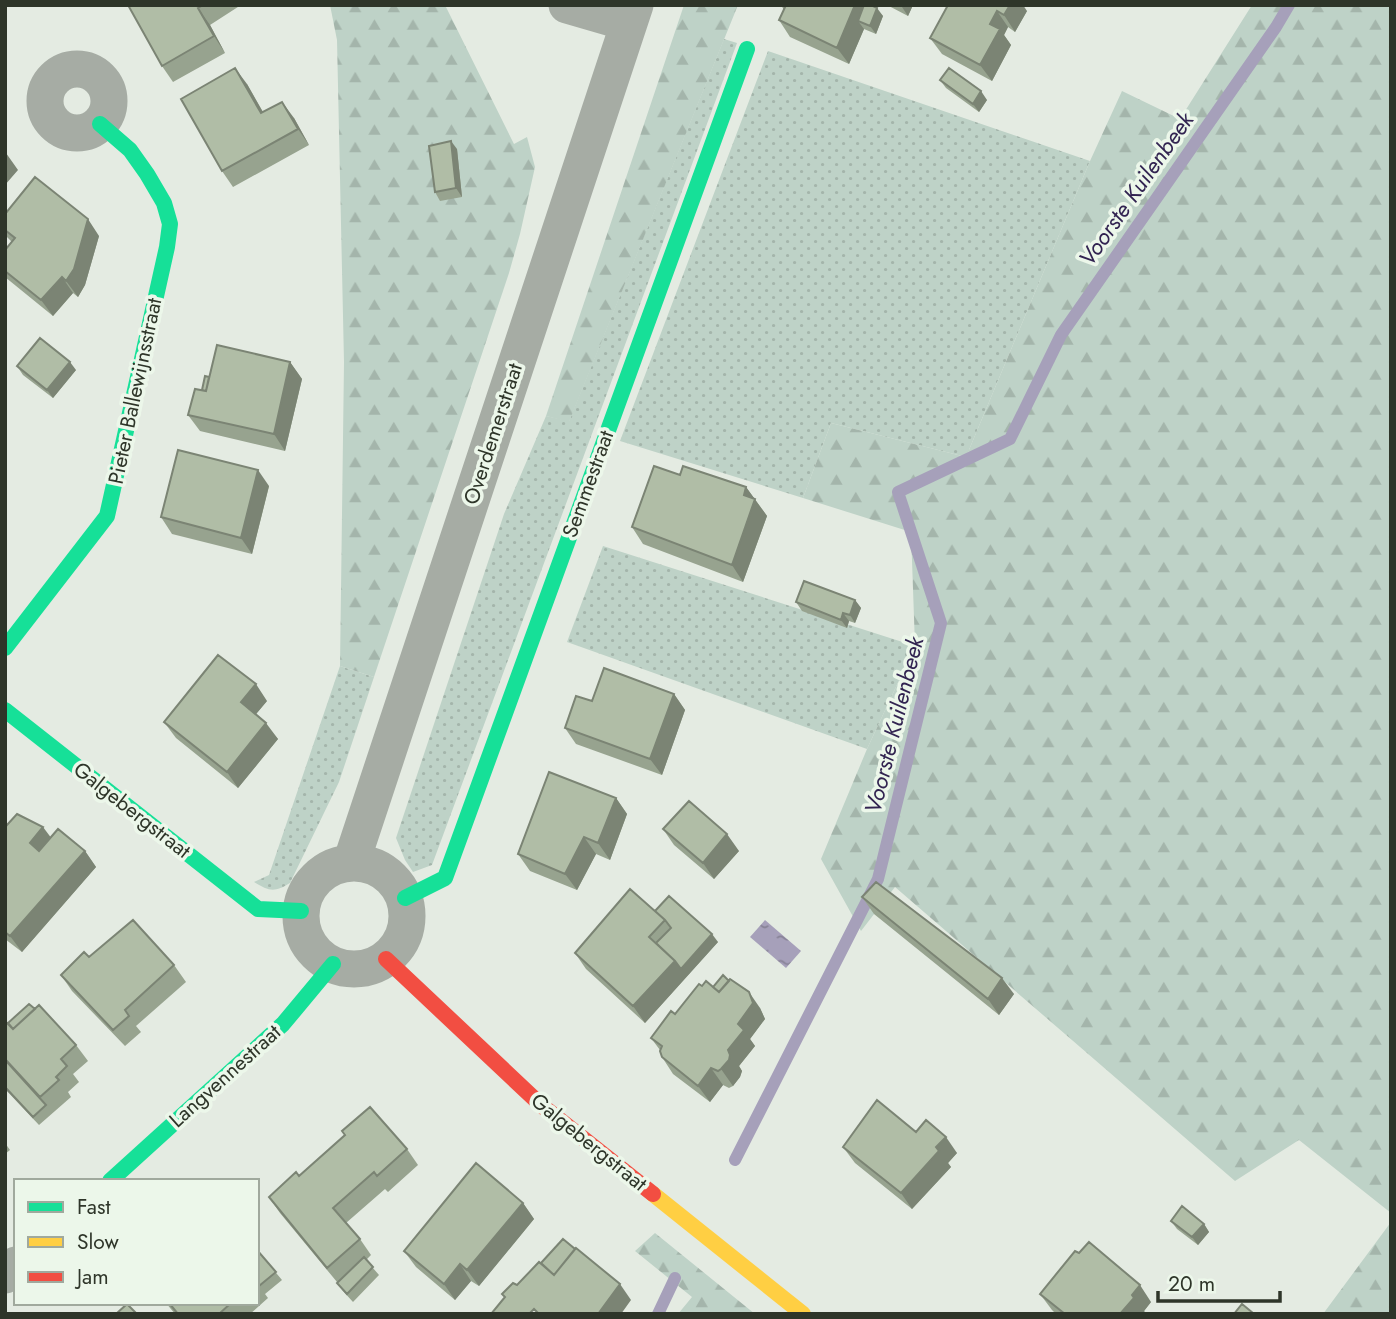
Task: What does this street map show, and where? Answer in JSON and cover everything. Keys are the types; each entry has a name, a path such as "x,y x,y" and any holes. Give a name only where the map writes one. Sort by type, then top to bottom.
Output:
{"street":[{"path":"567,5 632,14"},
{"name":"Overdemerstraat","path":"351,863 632,14"},
{"name":"Semmestraat","path":"405,898 445,878 747,49"},
{"name":"Pieter Ballewijnsstraat","path":"5,648 107,516 167,247 170,224 164,203 130,150 100,124"},
{"name":"Galgebergstraat","path":"5,710 258,909 301,911"},
{"path":"351,863 368,864 384,871 397,883 405,898 408,920 401,942 386,959 369,967 351,969 333,964 315,952 304,933 301,911 306,892 317,877 333,867 351,863"},
{"name":"Galgebergstraat","path":"386,959 541,1105 803,1314"},
{"name":"Langvennestraat","path":"112,1179 283,1024 333,964"}],"green space":[{"path":"330,5 445,5 514,144 527,137 535,167 509,273 374,677 340,666 344,362 337,40"},
{"path":"684,5 738,5 569,422 546,416"},
{"path":"1252,5 1391,5 1391,1213 1299,1140 1235,1181 895,887 861,931 821,859 867,749 915,646 911,532 803,498 831,423 966,457 1122,91 1180,119"},
{"path":"724,39 737,43 432,865 413,872 396,838 504,514 546,416 569,421"},
{"path":"768,51 1090,161 966,457 831,423 803,498 620,441"},
{"path":"603,546 915,646 867,749 567,642"},
{"path":"340,666 374,677 339,782 290,883 280,888 268,889 254,882 269,875"},
{"path":"1391,1222 1391,1314 1323,1314"},
{"path":"655,1233 755,1314 678,1314 692,1297 635,1251"}],"water":[{"path":"765,920 801,951 786,968 750,937"}],"building":[{"path":"128,5 203,5 198,8 214,36 162,66"},
{"path":"786,5 855,5 837,48 779,20"},
{"path":"864,5 877,8 870,26 858,21"},
{"path":"948,5 1010,5 1004,15 997,11 990,24 1000,29 980,65 930,38"},
{"path":"235,68 261,113 282,102 298,129 222,171 181,99"},
{"path":"949,68 981,91 973,104 940,80"},
{"path":"451,141 456,188 435,192 429,146"},
{"path":"35,177 88,219 74,269 66,281 62,277 41,300 5,271 5,250 15,238 5,230 5,214"},
{"path":"40,338 70,362 47,390 17,366"},
{"path":"217,345 290,362 274,434 188,415 195,389 206,391"},
{"path":"205,376 209,377 206,391 202,390"},
{"path":"178,450 258,470 241,538 161,517"},
{"path":"654,466 680,475 683,466 746,487 744,495 755,499 732,565 632,527"},
{"path":"804,581 855,600 850,615 843,613 841,620 796,602"},
{"path":"218,655 256,684 241,702 266,723 227,772 164,722"},
{"path":"604,668 674,694 650,759 565,728 576,696 592,701"},
{"path":"549,772 616,798 598,843 584,837 565,874 518,854"},
{"path":"689,801 727,834 703,863 663,829"},
{"path":"17,814 43,827 30,843 39,851 58,829 85,851 10,936 5,932 5,823 7,825"},
{"path":"876,882 1002,978 988,999 862,897"},
{"path":"630,889 665,920 649,937 675,961 633,1006 575,953"},
{"path":"669,896 712,934 681,969 656,943 671,928 655,911"},
{"path":"133,920 174,965 125,1010 129,1016 113,1030 61,975 84,952 89,957"},
{"path":"723,975 729,981 719,992 713,987"},
{"path":"730,979 749,992 753,1003 738,1024 744,1030 728,1050 729,1060 718,1071 711,1068 698,1086 662,1057 662,1046 651,1038 671,1011 675,1014 699,984 702,986 706,981 719,992"},
{"path":"29,1004 35,1009 13,1029 8,1023"},
{"path":"39,1005 76,1045 61,1059 67,1066 56,1077 59,1080 40,1097 5,1059 5,1021 13,1029"},
{"path":"7,1062 46,1105 33,1117 5,1087"},
{"path":"877,1100 916,1132 926,1120 946,1137 936,1147 939,1151 901,1193 843,1147"},
{"path":"370,1107 407,1149 377,1176 374,1172 333,1208 360,1239 327,1268 269,1197 296,1172 299,1176 345,1135 342,1131"},
{"path":"476,1163 523,1203 467,1270 460,1264 444,1284 404,1251"},
{"path":"1182,1206 1204,1224 1192,1237 1171,1221"},
{"path":"563,1239 575,1249 554,1275 541,1263"},
{"path":"1089,1242 1140,1285 1132,1295 1134,1298 1120,1314 1065,1314 1040,1294 1075,1251 1079,1253"},
{"path":"576,1248 620,1284 598,1314 539,1314 534,1309 529,1314 491,1314 505,1297 502,1294 513,1283 517,1285 539,1262 554,1275"},
{"path":"259,1252 276,1272 259,1286"},
{"path":"364,1257 373,1267 347,1294 337,1283"},
{"path":"1242,1304 1253,1313 1234,1314"},
{"path":"128,1305 137,1314 116,1314"},
{"path":"171,1305 229,1305 219,1314 178,1314"}],"waterway":[{"name":"Voorste Kuilenbeek","path":"735,1160 878,879 941,623 898,492 1010,439 1061,335 1289,5"},
{"name":"Voorste Kuilenbeek","path":"658,1314 675,1278"}],"traffic: fast":[{"path":"405,898 445,878 747,49"},
{"path":"5,648 107,516 167,247 170,224 164,203 130,150 100,124"},
{"path":"5,710 258,909 301,911"},
{"path":"112,1179 283,1024 333,964"}],"traffic: slow":[{"path":"653,1194 803,1314"}],"traffic: jam":[{"path":"386,959 541,1105 653,1194"}]}
